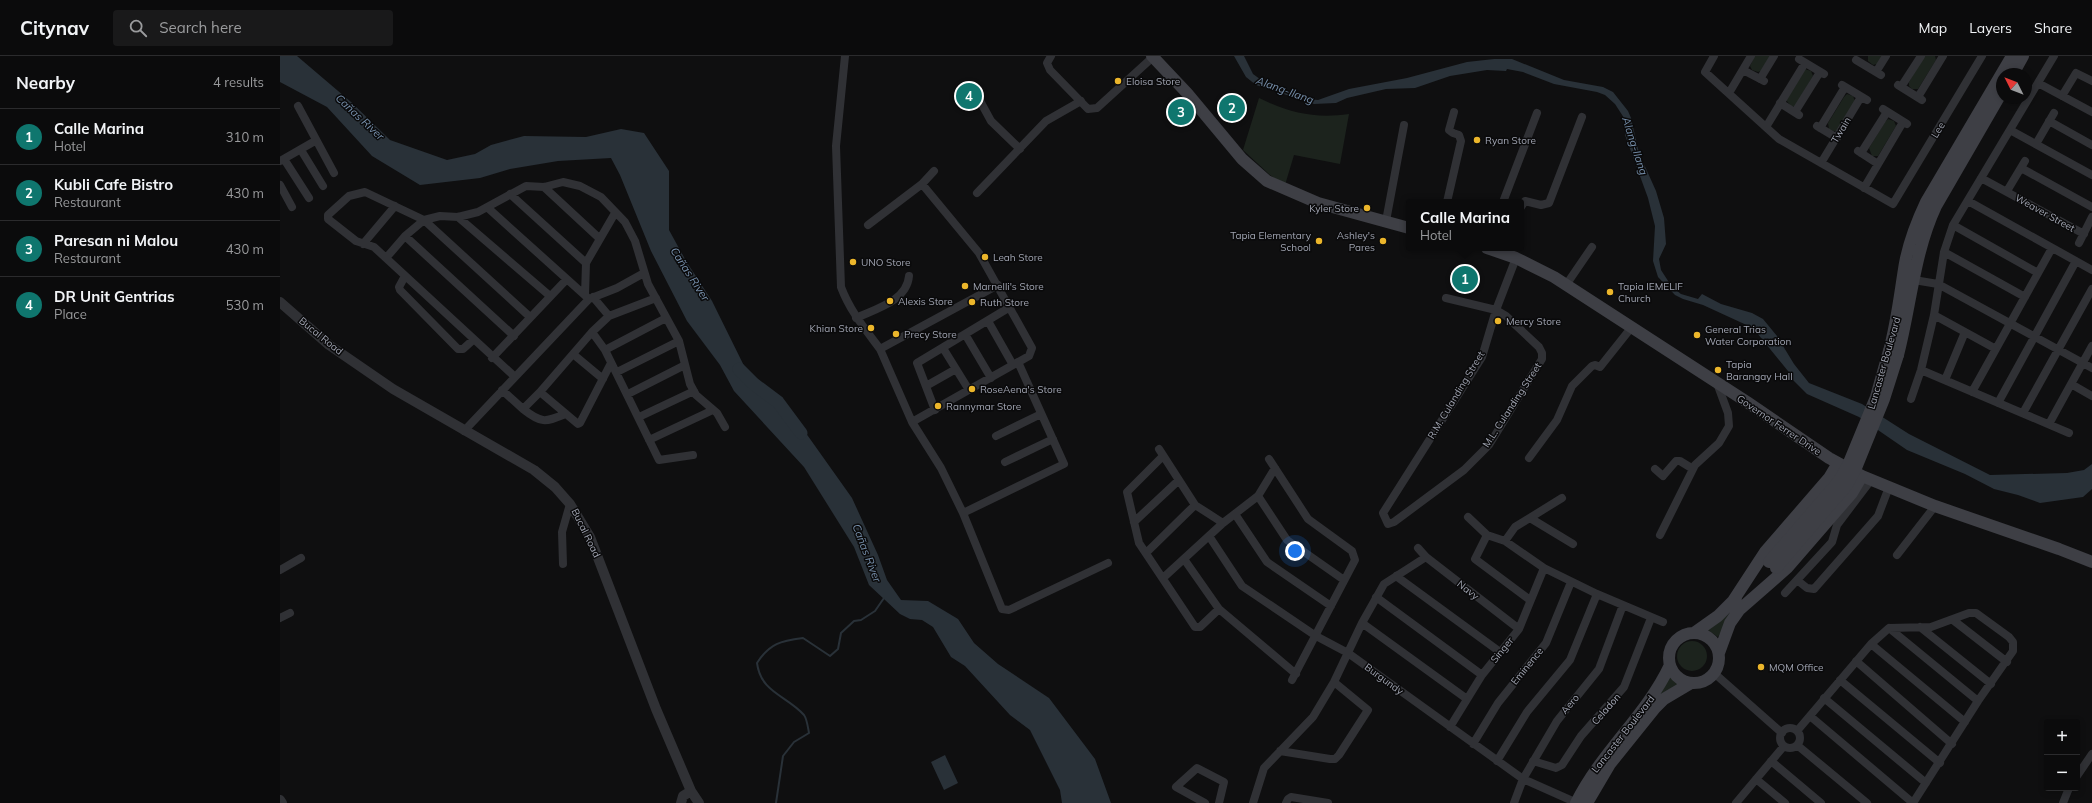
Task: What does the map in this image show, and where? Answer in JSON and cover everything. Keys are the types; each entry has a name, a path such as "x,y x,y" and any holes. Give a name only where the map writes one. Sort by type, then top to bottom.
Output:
{"main road":[{"path":"1152,56 1187,93 1242,159 1267,181 1318,203 1406,227"},
{"name":"Lancaster Boulevard","path":"1694,633 1718,616 1734,608 1847,485 1856,468 1884,399 1893,353 1905,262 1916,224 1926,202 2012,56"},
{"path":"2016,68 2023,56"},
{"name":"Lancaster Boulevard","path":"1893,353 1914,280 1921,242 1936,206 1996,102"},
{"name":"Governor Ferrer Drive","path":"1498,251 1509,254 1566,285 1838,463 1866,478 1935,506 2092,562"},
{"path":"1734,608 1765,552 1829,478 1838,463"},
{"path":"1734,608 1787,568 1866,478"},
{"name":"Lancaster Boulevard","path":"1719,653 1734,608"},
{"path":"1694,633 1702,634 1710,638 1716,645 1719,653 1719,663 1714,673 1704,680 1691,682 1678,677 1670,665 1670,651 1675,642 1681,636 1694,633"},
{"name":"Lancaster Boulevard","path":"1576,803 1588,779 1657,691 1670,665"},
{"name":"Lancaster Boulevard","path":"1587,803 1610,764 1655,708 1664,699 1691,682"}],"street":[{"path":"845,56 836,146 841,287 847,304 880,349 912,422 940,468 963,513 1002,609 1005,611 1108,563"},
{"path":"1051,56 1047,62 1048,67 1088,109 1096,108 1152,56"},
{"path":"1714,56 1705,72 1779,139 1864,188 1878,164 1906,123 1885,110 1859,152 1878,164"},
{"path":"1729,93 1751,56"},
{"path":"1743,70 1762,80 1774,56"},
{"path":"1860,60 1879,74 1886,56"},
{"path":"1921,56 1899,86 1920,98 1943,56"},
{"name":"Lee","path":"1864,188 1893,204 1982,56"},
{"path":"1912,399 1921,370 1934,315 1944,252 1953,225 2054,56"},
{"path":"1766,127 1802,61 1822,73 1798,114 1780,103"},
{"path":"2062,96 2076,73 2092,80"},
{"path":"2038,83 2092,112"},
{"name":"Twain","path":"1821,163 1864,98 1843,86 1819,127 1837,138"},
{"path":"974,88 991,121 1020,148"},
{"path":"977,193 1046,121 1081,102"},
{"path":"298,106 315,141 334,173"},
{"path":"1448,199 1461,141 1459,136 1450,132 1449,130 1454,112"},
{"path":"1504,199 1537,113"},
{"path":"2036,144 2054,114"},
{"path":"1524,202 1525,201 1542,205 1549,203 1582,117"},
{"path":"2049,121 2092,145"},
{"path":"1386,221 1404,125"},
{"path":"2010,130 2092,175"},
{"path":"309,198 282,160 315,141"},
{"path":"301,150 322,186"},
{"name":"Weaver Street","path":"2007,191 2023,165 2092,207"},
{"path":"868,225 922,184 934,171"},
{"name":"Weaver Street","path":"1981,178 2084,234"},
{"path":"386,258 405,236 424,220 440,216 458,217 488,208 526,186 544,186 562,182 580,186 601,197 625,222 635,241 644,273 679,341 685,366 694,391 717,413 724,427"},
{"path":"912,422 1029,356 1032,348 979,253 922,184"},
{"path":"280,185 292,207"},
{"path":"544,186 599,238"},
{"path":"515,377 492,358 374,247 356,241 328,219 330,211 349,196 365,192 424,220 530,317"},
{"path":"510,194 586,263"},
{"path":"1968,201 2092,270"},
{"path":"363,244 395,206"},
{"path":"488,208 566,280 589,297 609,316"},
{"path":"589,297 586,263 599,238 615,213"},
{"path":"458,217 550,296"},
{"name":"Weaver Street","path":"2080,243 2092,217"},
{"path":"1953,225 2038,273"},
{"path":"405,236 514,336"},
{"path":"1566,285 1592,247"},
{"path":"1972,392 2052,248"},
{"path":"1944,252 2025,297"},
{"name":"R.M. Culanding Street","path":"1388,524 1383,513 1482,357 1496,310 1509,254"},
{"path":"1998,402 2076,261"},
{"path":"464,431 589,297 617,288 644,273"},
{"path":"405,276 399,287 400,290 458,349 463,349 473,340"},
{"path":"856,318 883,306 900,295 909,284 909,276"},
{"path":"492,358 566,280"},
{"path":"1914,280 1938,284 2092,368"},
{"path":"880,349 998,285"},
{"path":"2023,413 2092,289"},
{"path":"523,409 540,392 592,332 609,316 656,298"},
{"name":"M.L. Culanding Street","path":"1388,524 1394,522 1464,470 1489,445 1542,359 1542,352 1539,346 1506,316 1496,310 1446,298"},
{"name":"Bucal Road","path":"280,302 329,345 394,389 464,431 534,470 555,487 570,504 590,537 656,709 691,791 699,803"},
{"path":"935,410 916,363 1010,307"},
{"path":"1934,315 1996,349"},
{"path":"605,350 666,318"},
{"path":"963,513 1064,464 1041,414 1015,364 988,321"},
{"path":"1529,458 1557,420 1575,382 1592,366 1595,365 1600,367 1632,328"},
{"path":"592,332 605,350 617,372 659,460 693,455"},
{"path":"1946,380 1965,332"},
{"path":"965,334 991,378"},
{"path":"617,372 679,341"},
{"path":"2049,424 2092,346"},
{"path":"943,348 969,390"},
{"path":"573,354 603,379"},
{"path":"540,392 580,424 611,362"},
{"path":"628,394 685,366"},
{"path":"926,386 956,369"},
{"path":"1921,370 2069,433"},
{"path":"1660,535 1693,469 1700,459 1719,443 1729,426 1728,413 1717,383"},
{"path":"2071,384 2092,396"},
{"path":"502,390 534,418 542,421 550,420 566,414"},
{"path":"639,416 694,391"},
{"path":"649,440 713,410"},
{"path":"996,436 1041,414"},
{"path":"1005,462 1053,439"},
{"path":"1219,610 1200,627 1195,627 1139,544 1127,492 1161,452 1195,505 1223,523"},
{"path":"1184,559 1219,610 1294,677 1355,560 1352,551 1308,519 1269,459"},
{"path":"1655,470 1663,476 1676,461 1680,461 1693,469"},
{"path":"1163,578 1223,523 1258,496 1275,468"},
{"path":"1785,593 1832,542 1837,525 1866,478"},
{"path":"1134,522 1179,480"},
{"path":"1796,580 1807,588 1814,589 1878,516 1888,487"},
{"path":"1258,496 1287,540 1344,580"},
{"path":"1505,542 1515,526 1562,498"},
{"path":"563,564 562,532 570,504"},
{"path":"1146,553 1195,505"},
{"path":"1897,554 1935,506"},
{"path":"1235,514 1266,562 1331,606"},
{"path":"1468,517 1487,535 1505,542 1544,568 1597,594 1662,622"},
{"path":"1530,518 1573,544"},
{"path":"1487,535 1475,559 1530,600"},
{"name":"Burgundy","path":"1209,536 1242,586 1316,636 1348,652 1497,762 1523,779 1576,803"},
{"name":"Navy","path":"1418,548 1426,557 1519,630"},
{"path":"1253,803 1264,768 1313,717 1334,682 1362,623 1384,584 1426,557"},
{"path":"280,570 301,558"},
{"name":"Singer","path":"1450,727 1482,675 1519,630 1544,568"},
{"path":"1396,576 1500,652"},
{"name":"Eminence","path":"1473,744 1498,702 1546,643 1571,582"},
{"path":"1497,762 1527,712 1570,660 1597,594"},
{"path":"1376,597 1482,675"},
{"name":"Aero","path":"1514,803 1523,779 1557,721 1599,669 1623,605"},
{"path":"280,618 290,613"},
{"path":"1797,731 1871,644 1889,628 1941,625 1969,613 1976,613 1984,617 2013,642 2013,651 1978,701 1940,763 1913,803 1810,716"},
{"name":"Celadon","path":"1533,761 1556,768 1562,765 1581,736 1624,687 1651,618"},
{"path":"1953,620 2006,662"},
{"path":"1362,623 1467,699"},
{"path":"1920,627 1991,684"},
{"path":"1889,628 1978,701"},
{"path":"1871,644 1965,722"},
{"path":"1856,661 1952,744"},
{"path":"1714,673 1782,733"},
{"path":"1840,680 1940,763"},
{"path":"1280,751 1330,759 1335,759 1339,756 1368,710 1334,682"},
{"path":"1824,698 1926,783"},
{"path":"1789,729 1797,731 1800,739 1797,745 1789,748 1784,746 1780,738 1782,733 1789,729"},
{"path":"1797,745 1867,803"},
{"path":"1748,803 1738,800 1784,746"},
{"path":"2080,772 2092,754"},
{"path":"1771,761 1821,803"},
{"path":"1205,803 1176,787 1197,768 1224,782 1219,803"},
{"path":"1756,779 1785,803"},
{"path":"680,803 683,796 691,791"},
{"path":"2063,803 2068,791"},
{"path":"1286,803 1291,797 1328,803"}],"shaded area":[{"path":"1755,56 1770,56 1761,71 1758,72 1752,70 1750,66"},
{"path":"1868,56 1883,56 1877,64 1873,65 1868,61"},
{"path":"1924,56 1935,56 1936,60 1918,89 1912,89 1909,86 1909,82"},
{"path":"1805,69 1811,71 1813,76 1795,106 1791,106 1786,100"},
{"path":"1847,94 1853,96 1855,101 1837,131 1833,131 1829,129 1828,123"},
{"path":"1259,98 1281,108 1303,114 1325,116 1349,114 1340,164 1294,155 1285,185 1270,175 1243,150"},
{"path":"1888,119 1894,121 1896,126 1878,156 1872,156 1869,148"},
{"path":"1733,610 1718,637 1708,630"},
{"path":"1692,641 1703,645 1707,656 1703,667 1692,671 1681,667 1677,656 1681,645"},
{"path":"1668,675 1679,685 1661,696 1659,694"}],"water":[{"path":"280,56 297,56 351,102 390,140 447,160 475,154 491,145 524,136 586,137 621,129 644,133 669,171 669,230 686,261 712,301 753,384 803,429 852,498 878,555 887,580 901,600 928,601 958,619 974,643 998,664 1049,698 1095,759 1111,803 1062,803 1060,790 1030,730 1010,715 965,666 951,657 933,627 922,620 910,619 900,614 869,585 854,547 804,467 734,391 720,365 687,321 651,251 620,175 611,158 558,161 510,169 480,178 420,185 372,156 327,107 280,82"},
{"name":"Alang-Ilang","path":"1234,56 1244,56 1253,74 1264,82 1308,99 1318,100 1349,89 1407,78 1467,62 1494,59 1512,59 1564,80 1603,87 1613,92 1628,111 1639,153 1656,191 1664,218 1666,244 1659,259 1661,270 1672,287 1681,294 1698,299 1702,294 1721,304 1752,313 1763,319 1777,336 1794,364 1809,383 1862,404 1909,434 1990,475 2067,473 2084,470 2092,464 2092,489 2083,497 2040,503 2018,495 1994,489 1965,474 1907,450 1859,417 1807,394 1792,379 1788,371 1753,328 1703,305 1675,295 1658,277 1653,261 1655,226 1648,198 1625,135 1626,121 1615,104 1605,95 1597,92 1554,84 1523,72 1507,69 1506,71 1487,70 1450,76 1415,88 1386,89 1347,98 1336,103 1314,104 1256,85 1246,77"},
{"path":"945,755 958,783 944,790 931,762"}],"waterway":[{"name":"Cañas River","path":"739,369 754,384 778,402 801,433"},
{"path":"776,803 783,756 794,742 809,733 807,721 804,715 769,687 759,673 757,663 771,647 788,640 803,638 830,656 838,649 841,633 854,621 861,620 875,611 884,598"}],"place":[{"name":"Eloisa Store","path":"1118,81"},
{"name":"DR Unit Gentrias","path":"969,96"},
{"name":"Kubli Cafe Bistro","path":"1232,108"},
{"name":"Paresan ni Malou","path":"1181,112"},
{"name":"Ryan Store","path":"1477,140"},
{"name":"Kyler Store","path":"1367,208"},
{"name":"Tapia Elementary School","path":"1319,241"},
{"name":"Ashley's Pares","path":"1383,241"},
{"name":"Leah Store","path":"985,257"},
{"name":"UNO Store","path":"853,262"},
{"name":"Calle Marina","path":"1465,279"},
{"name":"Marnelli's Store","path":"965,286"},
{"name":"Tapia IEMELIF Church","path":"1610,292"},
{"name":"Alexis Store","path":"890,301"},
{"name":"Ruth Store","path":"972,302"},
{"name":"Mercy Store","path":"1498,321"},
{"name":"Khian Store","path":"871,328"},
{"name":"Precy Store","path":"896,334"},
{"name":"General Trias Water Corporation","path":"1697,335"},
{"name":"Tapia Barangay Hall","path":"1718,370"},
{"name":"RoseAena's Store","path":"972,389"},
{"name":"Rannymar Store","path":"938,406"},
{"name":"MQM Office","path":"1761,667"}]}
